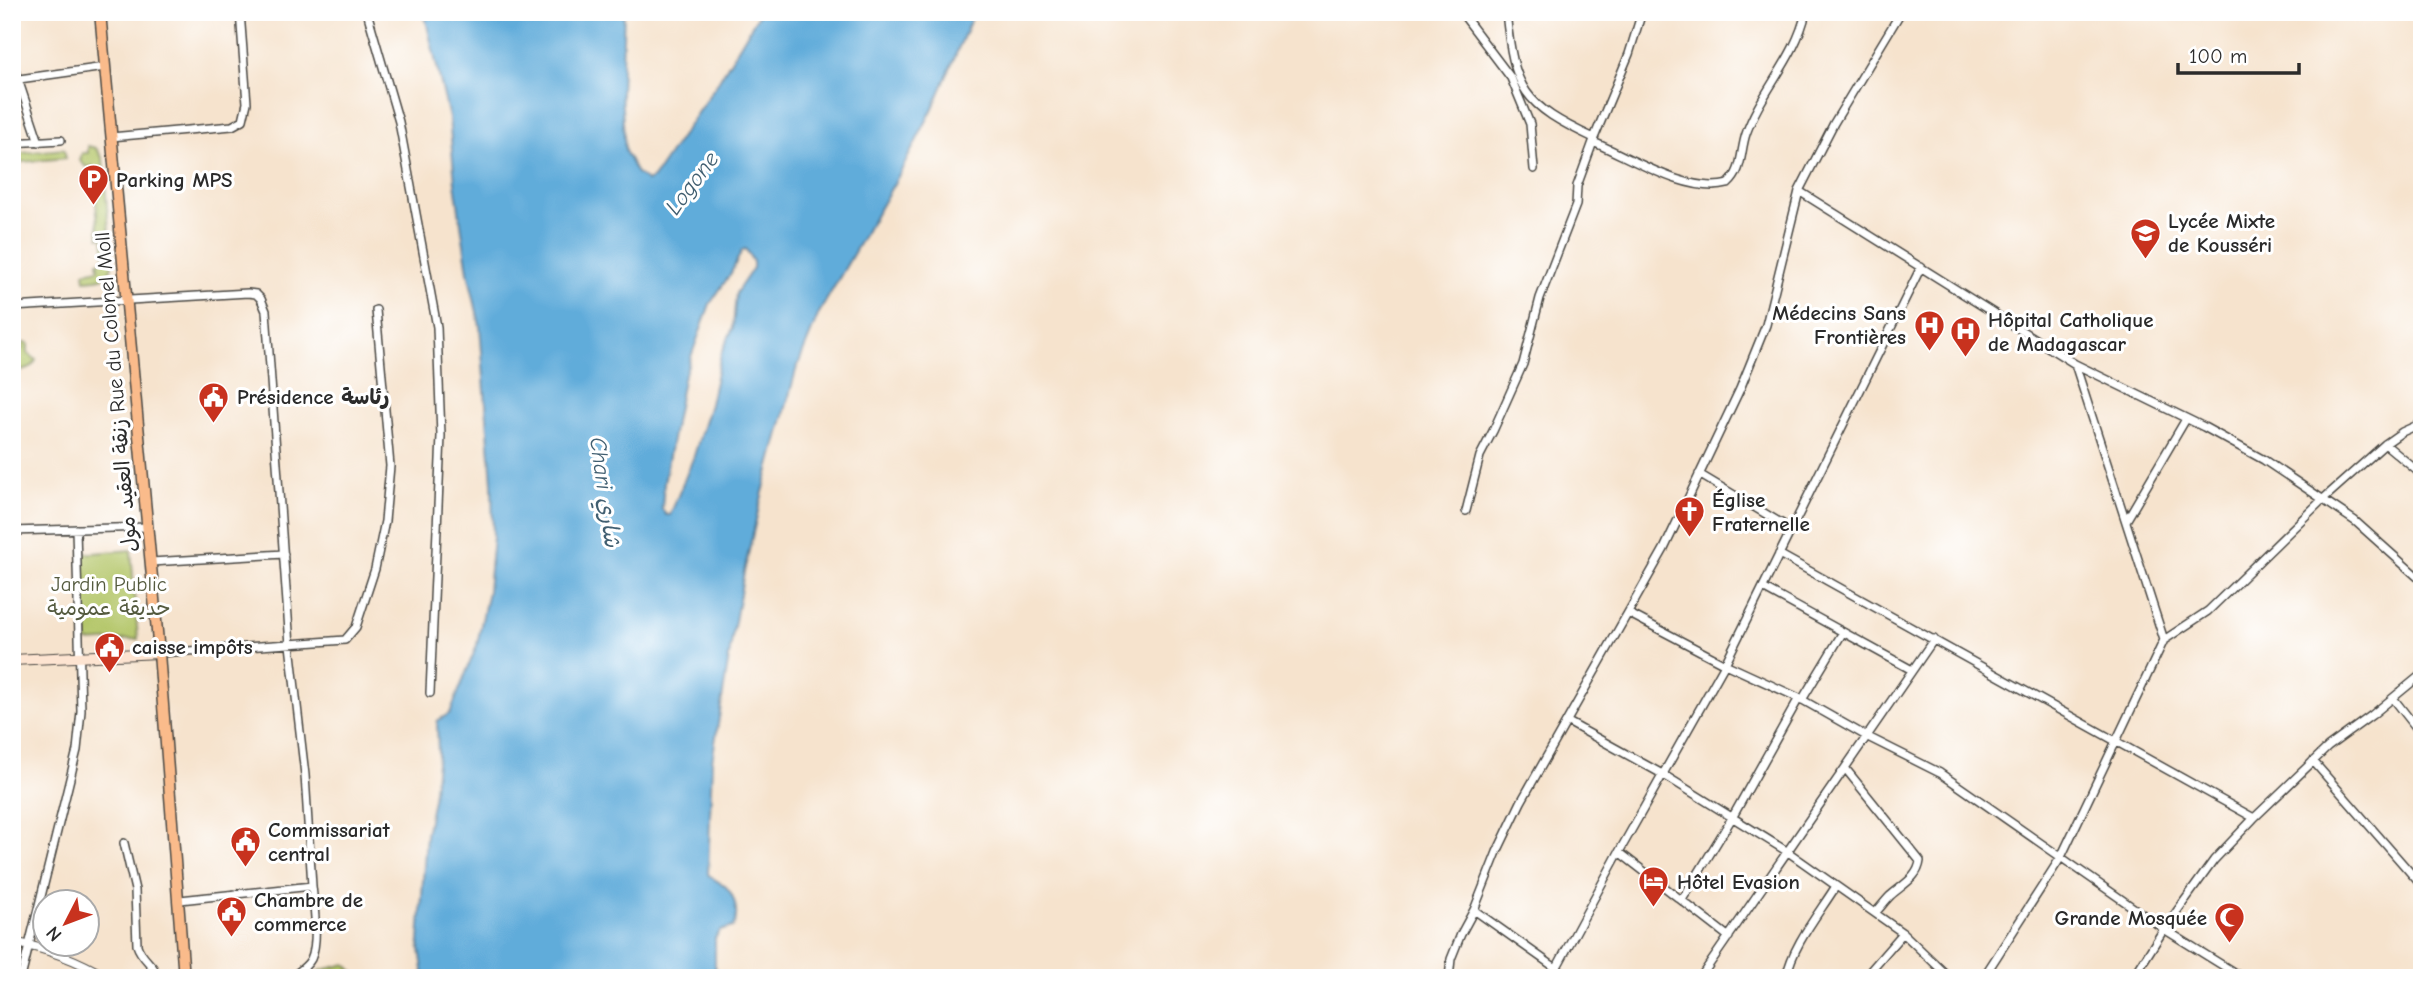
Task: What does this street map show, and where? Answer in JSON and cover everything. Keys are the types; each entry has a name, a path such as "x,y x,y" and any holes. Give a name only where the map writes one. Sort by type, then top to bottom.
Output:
{"main road":[{"name":"زنقة العقيد مول Rue du Colonel Moll","path":"100,12 159,653 184,978"},
{"path":"12,660 159,653"}],"street":[{"path":"111,137 232,126 243,120 247,103 240,12"},
{"path":"367,12 399,122 438,327 441,436 430,693"},
{"path":"1461,12 1511,79 1530,124 1534,169"},
{"path":"1506,12 1515,72 1522,87 1556,119 1675,178 1706,186 1728,184 1739,170 1740,152 1746,132 1799,37 1805,12"},
{"path":"1466,511 1480,456 1525,357 1541,298 1576,205 1577,186 1629,54 1642,12"},
{"path":"1449,978 1451,959 1521,802 1664,549 1740,389 1766,325 1799,191 1834,123 1901,12"},
{"path":"12,61 15,80 39,142"},
{"path":"15,80 104,67"},
{"path":"12,143 61,140"},
{"path":"1799,191 2075,364 2264,460 2354,521 2422,581"},
{"path":"1551,978 1725,664 1921,267"},
{"path":"12,307 248,293 256,294 261,299 269,346 290,645 305,775 314,916 312,957 306,966 290,978"},
{"path":"159,653 345,640 356,627 375,569 390,466 376,310"},
{"path":"2075,364 2164,640"},
{"path":"2126,521 2186,419"},
{"path":"1983,978 2061,857 2164,640 2208,611 2322,500 2385,444 2422,423"},
{"path":"2385,444 2422,475"},
{"path":"1699,474 1791,529"},
{"path":"12,531 148,527"},
{"path":"21,978 77,750 81,711 76,529"},
{"path":"151,562 284,554"},
{"path":"1779,554 2254,818"},
{"path":"1763,588 1912,670"},
{"path":"1628,613 1725,664 1801,699 1866,736 1940,773 2164,929 2244,978"},
{"path":"1682,900 1843,632"},
{"path":"1700,978 1934,639"},
{"path":"2133,978 2164,929 2214,860 2313,761 2422,674"},
{"path":"2393,698 2422,735"},
{"path":"1568,722 1664,775 1788,852 1903,933 1950,978"},
{"path":"2313,761 2422,886"},
{"path":"1845,768 1920,861 1910,880 1891,895 1875,913"},
{"path":"124,843 135,890 139,953 155,969 159,978"},
{"path":"1619,852 1729,937"},
{"path":"180,901 312,886"},
{"path":"1800,978 1787,973 1802,940 1836,886"},
{"path":"1474,910 1570,978"},
{"path":"1864,978 1903,933"},
{"path":"12,942 52,952 108,978"}],"green space":[{"path":"88,146 96,148 103,159 112,266 105,276 85,280 84,272 99,269 98,262 102,261 105,254 103,237 99,237 93,166 86,167 80,161 82,153 88,153"},
{"path":"64,149 66,158 12,163 12,154"},
{"path":"12,342 22,349 22,343 28,343 28,353 36,360 26,370 12,368"},
{"name":"Jardin Public حديقة عمومية","path":"131,550 138,639 87,642 81,554"},
{"path":"346,964 359,978 308,978 322,970"}],"water":[{"path":"424,12 624,12 621,93 625,151 636,172 647,181 653,178 718,82 760,12 974,12 933,108 900,173 819,313 796,370 759,507 744,572 712,761 708,874 730,892 736,912 733,927 720,931 715,938 715,978 424,977 419,942 426,835 438,754 437,721 450,713 477,645 488,591 493,537 492,483 480,326 468,272 449,118","holes":["746,249 753,268 736,293 733,328 721,354 710,404 694,456 670,515 666,515 662,509 664,483 683,379 710,304 731,273 742,250"]}],"place":[{"name":"Parking MPS","path":"93,207"},
{"name":"Lycée Mixte de Kousséri","path":"2145,260"},
{"name":"Médecins Sans Frontières","path":"1929,352"},
{"name":"Hôpital Catholique de Madagascar","path":"1965,359"},
{"name":"Présidence رئاسة","path":"214,424"},
{"name":"Église Fraternelle","path":"1689,539"},
{"name":"caisse impôts","path":"109,674"},
{"name":"Commissariat central","path":"245,869"},
{"name":"Hôtel Evasion","path":"1654,909"},
{"name":"Chambre de commerce","path":"231,939"},
{"name":"Grande Mosquée","path":"2230,945"}],"water label":[{"name":"Logone","path":"692,183"},
{"name":"Chari شاري","path":"605,492"}]}
